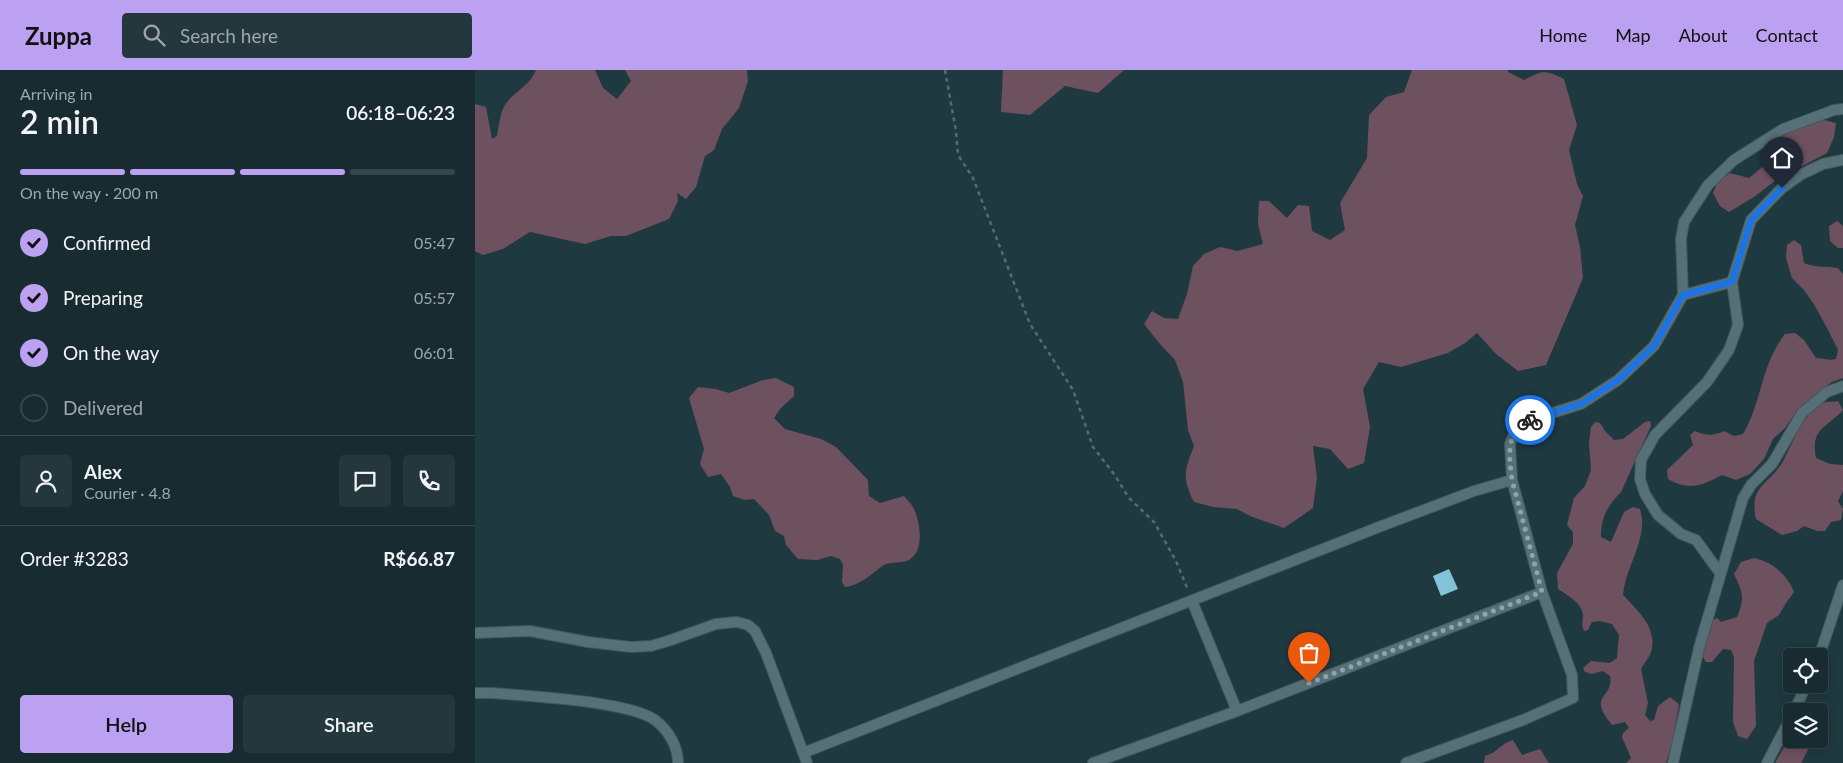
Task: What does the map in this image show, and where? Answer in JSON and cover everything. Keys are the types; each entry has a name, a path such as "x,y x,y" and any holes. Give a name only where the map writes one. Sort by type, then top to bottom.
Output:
{"street":[{"path":"1406,763 1523,720 1573,698 1572,675 1542,592 1512,480 1510,444 1514,434 1521,425 1530,420 1581,404 1618,380 1654,346 1683,295 1681,240 1685,222 1708,185 1734,160 1783,129 1834,110 1843,109"},
{"path":"1720,573 1696,540 1681,534 1659,514 1645,494 1639,479 1641,460 1655,435 1707,382 1729,350 1738,325 1732,282 1751,220 1782,188 1802,174 1823,164 1843,160"},
{"path":"1683,295 1732,282"},
{"path":"1673,763 1699,648 1743,498 1747,491 1773,464 1802,413 1827,392 1843,386"},
{"path":"475,633 530,631 588,642 631,647 651,646 716,624 737,622 748,625 755,631 766,653 805,758 1379,527 1474,491 1512,480"},
{"path":"1822,648 1843,586"},
{"path":"1093,763 1237,711 1542,592"},
{"path":"1192,601 1237,711"},
{"path":"475,693 587,702 635,711 654,720 668,734 675,746 678,763"},
{"path":"1767,763 1783,732"}],"path":[{"path":"945,70 956,131 958,155 973,178 1030,324 1073,390 1093,447 1114,474 1129,498 1154,522 1176,561 1192,601"}],"shaded area":[{"path":"536,70 595,70 603,88 617,99 631,81 625,70 747,70 748,81 739,108 722,129 714,150 705,156 696,187 686,199 677,193 678,201 669,219 626,236 611,236 585,244 530,232 503,249 483,255 475,251 475,104 486,107 492,139 497,136 500,118 507,102 531,79"},
{"path":"1003,70 1124,70 1098,93 1065,86 1030,115 1001,112"},
{"path":"1412,70 1508,70 1508,72 1524,80 1544,72 1564,79 1577,125 1569,150 1577,184 1583,196 1575,225 1580,247 1583,278 1546,365 1518,371 1496,354 1477,333 1448,353 1401,367 1379,362 1363,389 1370,427 1364,463 1348,469 1330,449 1313,446 1317,478 1313,508 1284,528 1250,516 1237,509 1213,507 1194,502 1186,480 1186,468 1194,446 1188,430 1183,382 1175,360 1144,324 1152,311 1164,318 1178,319 1187,294 1193,266 1204,254 1220,247 1237,251 1263,244 1258,224 1259,201 1269,201 1287,218 1298,205 1309,206 1312,231 1330,240 1345,230 1340,203 1367,158 1369,115 1386,97 1404,92"},
{"path":"1824,120 1836,123 1834,137 1827,153 1776,180 1754,197 1729,212 1720,206 1713,193 1717,183 1730,173 1749,178 1765,165 1784,134"},
{"path":"1837,221 1843,226 1843,248 1838,248 1830,241 1829,226"},
{"path":"1794,240 1801,245 1804,263 1838,268 1843,274 1843,378 1832,382 1799,408 1785,428 1773,439 1764,459 1750,474 1736,480 1722,475 1695,486 1675,483 1668,479 1667,470 1693,445 1690,435 1695,431 1709,435 1724,431 1734,436 1743,434 1754,409 1771,358 1785,334 1795,333 1804,340 1816,358 1836,359 1838,350 1827,328 1804,290 1792,278 1786,258 1787,245"},
{"path":"776,378 794,387 794,396 780,409 774,418 785,429 821,439 836,447 868,480 869,496 880,503 904,496 912,505 918,521 920,536 917,550 909,560 885,564 860,582 845,587 842,582 843,565 840,559 831,556 817,560 798,559 786,545 784,536 775,531 769,515 754,499 745,500 733,496 730,487 721,474 708,477 700,464 704,449 689,398 698,387 729,393 763,380"},
{"path":"1838,401 1843,410 1821,429 1815,440 1815,448 1816,458 1830,464 1843,465 1843,491 1838,501 1843,509 1841,520 1831,522 1825,531 1817,531 1804,526 1797,531 1782,535 1756,519 1754,508 1757,493 1782,463 1810,413 1823,403"},
{"path":"1650,421 1651,426 1621,492 1612,502 1606,513 1602,524 1601,537 1611,542 1624,512 1633,507 1640,509 1642,521 1641,534 1624,586 1623,595 1645,620 1652,635 1651,652 1641,669 1648,703 1645,715 1650,721 1654,720 1658,706 1670,697 1679,704 1673,740 1666,763 1626,763 1631,758 1622,737 1623,733 1629,728 1625,722 1612,725 1601,707 1601,702 1610,684 1610,676 1603,671 1592,674 1585,672 1583,668 1591,661 1610,663 1617,658 1619,635 1612,624 1600,621 1592,622 1588,630 1584,631 1582,611 1573,600 1558,589 1557,573 1573,544 1573,532 1567,525 1574,498 1585,486 1591,470 1589,443 1591,427 1595,422 1600,423 1614,440 1623,439 1645,422"},
{"path":"1754,558 1767,562 1783,574 1794,592 1779,615 1767,623 1754,661 1756,726 1747,739 1738,736 1733,722 1734,657 1731,650 1723,649 1712,662 1706,662 1702,655 1711,621 1717,618 1721,622 1737,617 1742,595 1734,574 1741,562"},
{"path":"1513,740 1522,755 1540,749 1549,763 1484,763 1485,756"},
{"path":"1784,748 1809,748 1801,763 1775,763"}],"building":[{"path":"1449,569 1458,589 1441,596 1433,576"}],"way so far":[{"path":"1309,683 1542,592 1512,480 1510,464 1510,444 1514,434 1521,425 1530,420"}],"route":[{"path":"1530,420 1581,404 1618,380 1654,346 1683,295 1732,282 1751,220 1782,188"}]}
